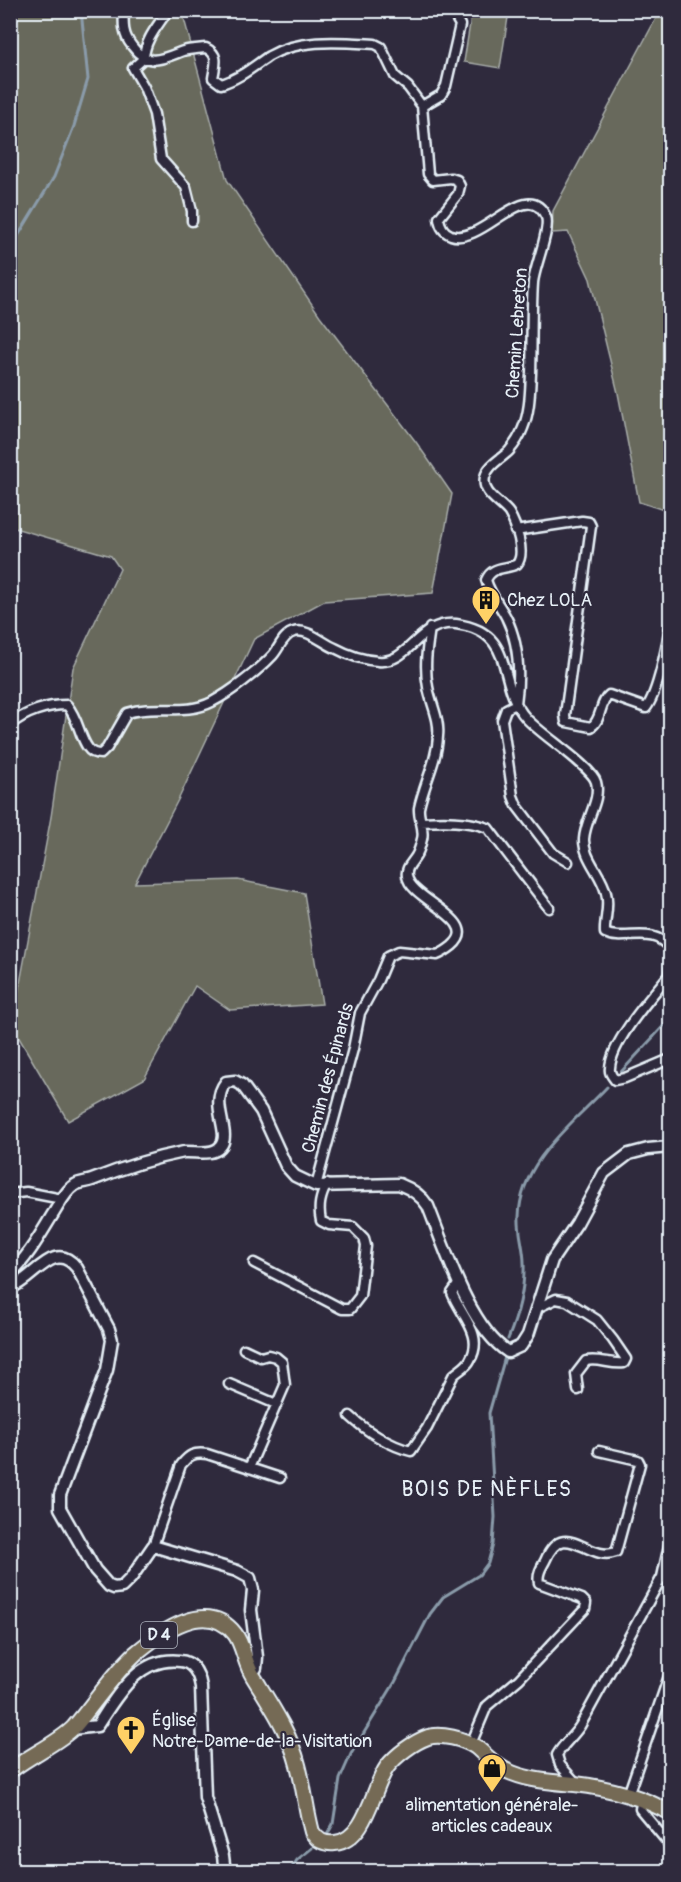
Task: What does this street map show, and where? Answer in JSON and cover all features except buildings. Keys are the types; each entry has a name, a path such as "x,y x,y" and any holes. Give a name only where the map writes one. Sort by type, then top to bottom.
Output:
{"main road":[{"name":"D 4","path":"10,1768 14,1768 72,1729 135,1654 160,1635 185,1621 197,1618 226,1624 237,1636 244,1659 288,1736 298,1765 312,1832 318,1841 329,1844 340,1842 349,1836 365,1817 387,1767 410,1747 429,1737 446,1736 471,1744 500,1769 526,1779 577,1784 628,1795 642,1799 670,1813"}],"street":[{"path":"124,10 123,30 132,47 144,58 158,60 185,51 206,48 217,59 213,78 221,84 254,68 269,56 291,47 326,42 375,44 381,47 395,76 408,87 422,106 441,95 446,86 460,25 456,18 457,10"},
{"path":"168,10 148,39 144,48 144,58 133,68 144,87 154,114 161,159 186,187 192,220"},
{"name":"Chemin Lebreton","path":"422,106 428,174 433,180 451,178 457,180 460,186 458,194 439,218 440,227 449,235 461,237 472,235 508,210 528,204 536,206 547,220 533,281 530,403 519,437 508,452 488,469 484,479 486,489 509,513 522,551 522,559 513,566 497,568 486,580 514,637 518,689 516,704"},
{"path":"516,531 582,521 589,522 591,526 565,715 566,722 591,727 596,724 604,700 609,695 646,708 654,692 670,626"},
{"path":"10,725 33,712 54,705 67,705 75,715 88,749 95,754 101,754 107,748 127,712 140,709 195,708 211,702 230,690 272,656 293,632 304,632 355,657 385,661 395,660 430,628 456,624 484,632 501,652 507,680 516,704 526,718 587,768 596,780 597,791 584,841 606,891 608,903 605,933 612,937 629,934 646,936 661,940 670,949"},
{"name":"Chemin des Épinards","path":"321,1185 360,1013 388,956 399,951 443,954 458,941 461,934 459,926 449,915 410,888 406,875 408,866 417,854 423,835 419,811 439,735 426,670 430,628"},
{"path":"516,704 506,708 502,720 513,796 517,806 553,854 568,862"},
{"path":"421,822 438,821 481,825 488,828 549,908"},
{"path":"670,968 669,975 617,1046 611,1060 610,1074 615,1080 625,1078 670,1059"},
{"path":"10,1274 29,1253 62,1199 74,1185 114,1171 186,1152 218,1149 222,1144 224,1134 219,1110 221,1089 226,1082 235,1081 242,1085 261,1111 286,1166 295,1176 321,1185 399,1184 411,1188 423,1198 459,1283 490,1336 508,1352 521,1346 528,1335 552,1260 577,1223 604,1173 629,1154 670,1147"},
{"path":"254,1263 342,1309 350,1309 356,1303 360,1296 366,1246 364,1238 354,1227 329,1225 321,1221 318,1212 321,1185"},
{"path":"10,1194 26,1192 62,1199"},
{"path":"10,1288 24,1282 49,1260 61,1256 71,1260 110,1329 111,1354 107,1370 60,1495 60,1508 95,1570 108,1586 122,1587 153,1546 181,1465 188,1457 196,1452 207,1454 280,1478"},
{"path":"351,1416 362,1426 403,1450 411,1451 427,1428 453,1377 471,1359 474,1350 476,1342 471,1326 452,1293 459,1283"},
{"path":"537,1308 556,1299 567,1301 597,1320 626,1359 624,1363 615,1364 586,1361 576,1374 578,1390"},
{"path":"244,1349 261,1357 268,1355 276,1357 282,1362 285,1385 249,1468"},
{"path":"229,1384 276,1404"},
{"path":"471,1744 487,1706 519,1679 585,1609 586,1603 582,1599 539,1583 537,1577 549,1549 555,1543 564,1540 609,1555 616,1552 640,1464 638,1460 599,1450"},
{"path":"577,1784 560,1765 557,1755 561,1747 580,1726 666,1579 670,1541"},
{"path":"153,1546 237,1571 249,1578 254,1590 251,1610 257,1657 256,1668 252,1674"},
{"path":"72,1729 97,1726 113,1700 136,1674 155,1663 169,1660 184,1661 194,1667 200,1676 201,1687 205,1797 223,1856 225,1872"},
{"path":"628,1795 670,1672"},
{"path":"642,1799 640,1809 670,1845"}],"green space":[{"path":"10,11 182,11 227,180 320,316 416,442 452,494 433,593 324,601 254,639 180,796 135,883 238,880 304,893 322,1004 230,1010 195,986 144,1079 68,1121 12,1026 51,817 73,668 120,569 111,556 11,527"},
{"path":"472,11 509,11 500,68 464,62"},
{"path":"660,11 670,11 670,512 639,502 618,393 590,279 568,232 552,233 553,211"}],"waterway":[{"path":"10,249 54,177 74,126 88,79 81,10"},
{"path":"621,1072 670,1019"},
{"path":"508,1339 522,1292 524,1257 519,1217 528,1179 550,1145 607,1087"},
{"path":"327,1835 333,1824 340,1779 351,1754 395,1682 430,1614 443,1597 479,1575 488,1563 493,1544 495,1517 489,1413 505,1357"},
{"path":"289,1872 297,1860 312,1848"}],"place":[{"name":"Chez LOLA","path":"486,626"},
{"name":"Église Notre-Dame-de-la-Visitation","path":"131,1756"},
{"name":"alimentation générale- articles cadeaux","path":"492,1794"}],"district":[{"name":"BOIS DE NÈFLES","path":"487,1489"}]}
